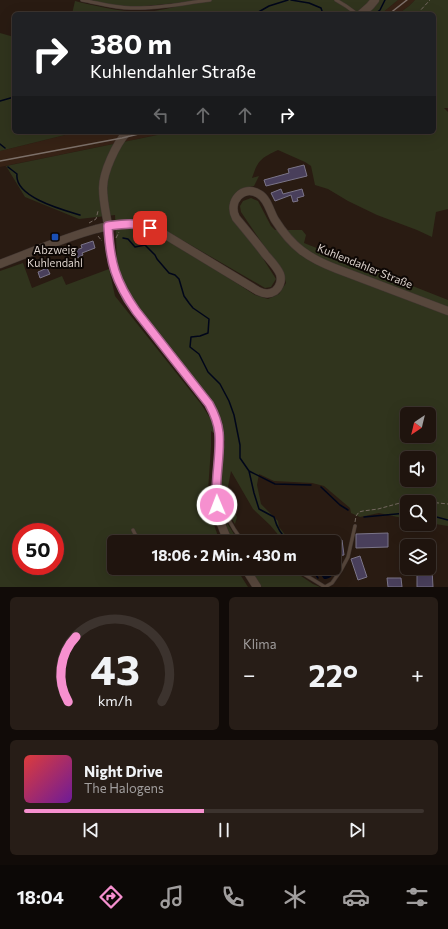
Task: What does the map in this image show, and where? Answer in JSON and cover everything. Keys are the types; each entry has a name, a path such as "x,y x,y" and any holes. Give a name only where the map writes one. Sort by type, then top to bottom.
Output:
{"main road":[{"path":"363,12 375,0"},
{"path":"125,134 109,162 103,186 104,207 114,269 127,299 209,404 215,417 219,433 216,495 219,518 225,535"},
{"name":"Kuhlendahler Straße","path":"0,264 78,234 108,226 135,224 159,231 258,291 267,294 271,293 280,286 280,273 236,218 233,209 237,197 248,191 253,191 263,197 278,225 289,239 311,257 337,269 448,311"},
{"path":"249,575 257,587"}],"lane":[{"path":"82,0 114,7 148,8 210,0"},
{"path":"336,0 354,12"},
{"path":"217,505 226,515 238,535"},
{"path":"341,570 348,557 355,526"},
{"path":"133,530 137,535"},
{"path":"305,575 325,587 332,583 338,575"}],"path":[{"path":"419,12 430,0"},
{"path":"94,236 98,236 103,242"},
{"path":"355,526 356,516 359,512 400,503"},
{"path":"436,503 448,504"}],"shaded area":[{"path":"398,0 415,0 401,12 383,12"},
{"path":"69,134 162,134 0,167 0,151"}],"green space":[{"path":"90,0 398,0 383,12 144,12 199,1 134,7 106,4"},
{"path":"415,0 448,0 448,108 444,108 448,112 448,209 436,212 432,237 377,215 348,201 328,189 315,185 311,166 278,150 268,155 258,163 252,178 259,176 254,186 244,188 232,199 247,237 276,279 271,287 265,288 182,240 184,251 255,295 268,299 279,294 286,283 282,269 266,249 241,212 240,206 243,201 251,198 258,201 271,226 275,230 302,230 306,235 304,243 448,300 448,526 436,524 436,495 400,495 400,518 379,513 360,517 351,513 350,508 324,486 312,483 274,481 259,474 257,485 261,504 278,521 279,527 285,535 278,535 253,509 231,471 226,497 237,517 235,524 220,500 221,465 225,441 211,431 208,491 212,519 218,535 107,535 107,575 240,575 248,587 0,587 0,271 23,263 32,288 62,276 66,285 109,269 115,296 201,404 210,418 222,425 177,358 124,287 117,261 115,215 79,219 25,197 6,166 162,134 436,134 436,12 401,12"},
{"path":"75,1 134,12 72,12"},
{"path":"0,33 12,36 12,134 69,134 0,151"},
{"path":"227,523 235,535 230,535 226,526"},
{"path":"254,575 300,575 320,587 262,587"}],"water":[{"path":"321,575 333,575 330,578 324,579"}],"building":[{"path":"304,165 307,176 266,186 264,180 289,173 288,169"},
{"path":"281,189 283,194 302,189 304,196 297,198 298,201 293,202 291,195 275,201 271,193"},
{"path":"93,241 95,248 82,253 83,255 77,258 75,253 77,252 76,250 82,248 81,245"},
{"path":"47,268 50,274 40,278 38,272"},
{"path":"388,533 388,547 356,548 356,534"},
{"path":"341,540 344,555 341,555"},
{"path":"360,556 367,577 358,580 351,559"},
{"path":"417,575 432,575 433,587 417,587"},
{"path":"387,578 401,578 402,587 388,587"}],"waterway":[{"path":"258,12 269,6 288,0"},
{"path":"291,0 309,3 321,8 322,12"},
{"path":"378,12 385,0"},
{"path":"0,101 12,98"},
{"path":"0,144 5,148"},
{"path":"8,167 17,174 18,182 31,196 52,206 80,215"},
{"path":"123,238 128,239 135,247 145,245 169,273 175,275 179,279 184,296 193,308 209,319 208,333 191,337 190,347 199,354 208,372 220,384 229,401 234,415 240,445 240,458 249,471 259,509 274,517 276,524 283,535"},
{"path":"249,471 275,484 311,485"},
{"path":"321,487 340,505 348,510"},
{"path":"364,517 400,514"},
{"path":"436,517 448,520"}],"railway":[{"path":"392,12 407,0"},
{"path":"0,161 139,134"}],"place":[{"name":"Abzweig Kuhlendahl","path":"55,237"}],"route":[{"path":"150,228 135,224 108,226 114,269 127,299 209,404 214,413 219,433 216,495 217,505"}]}
